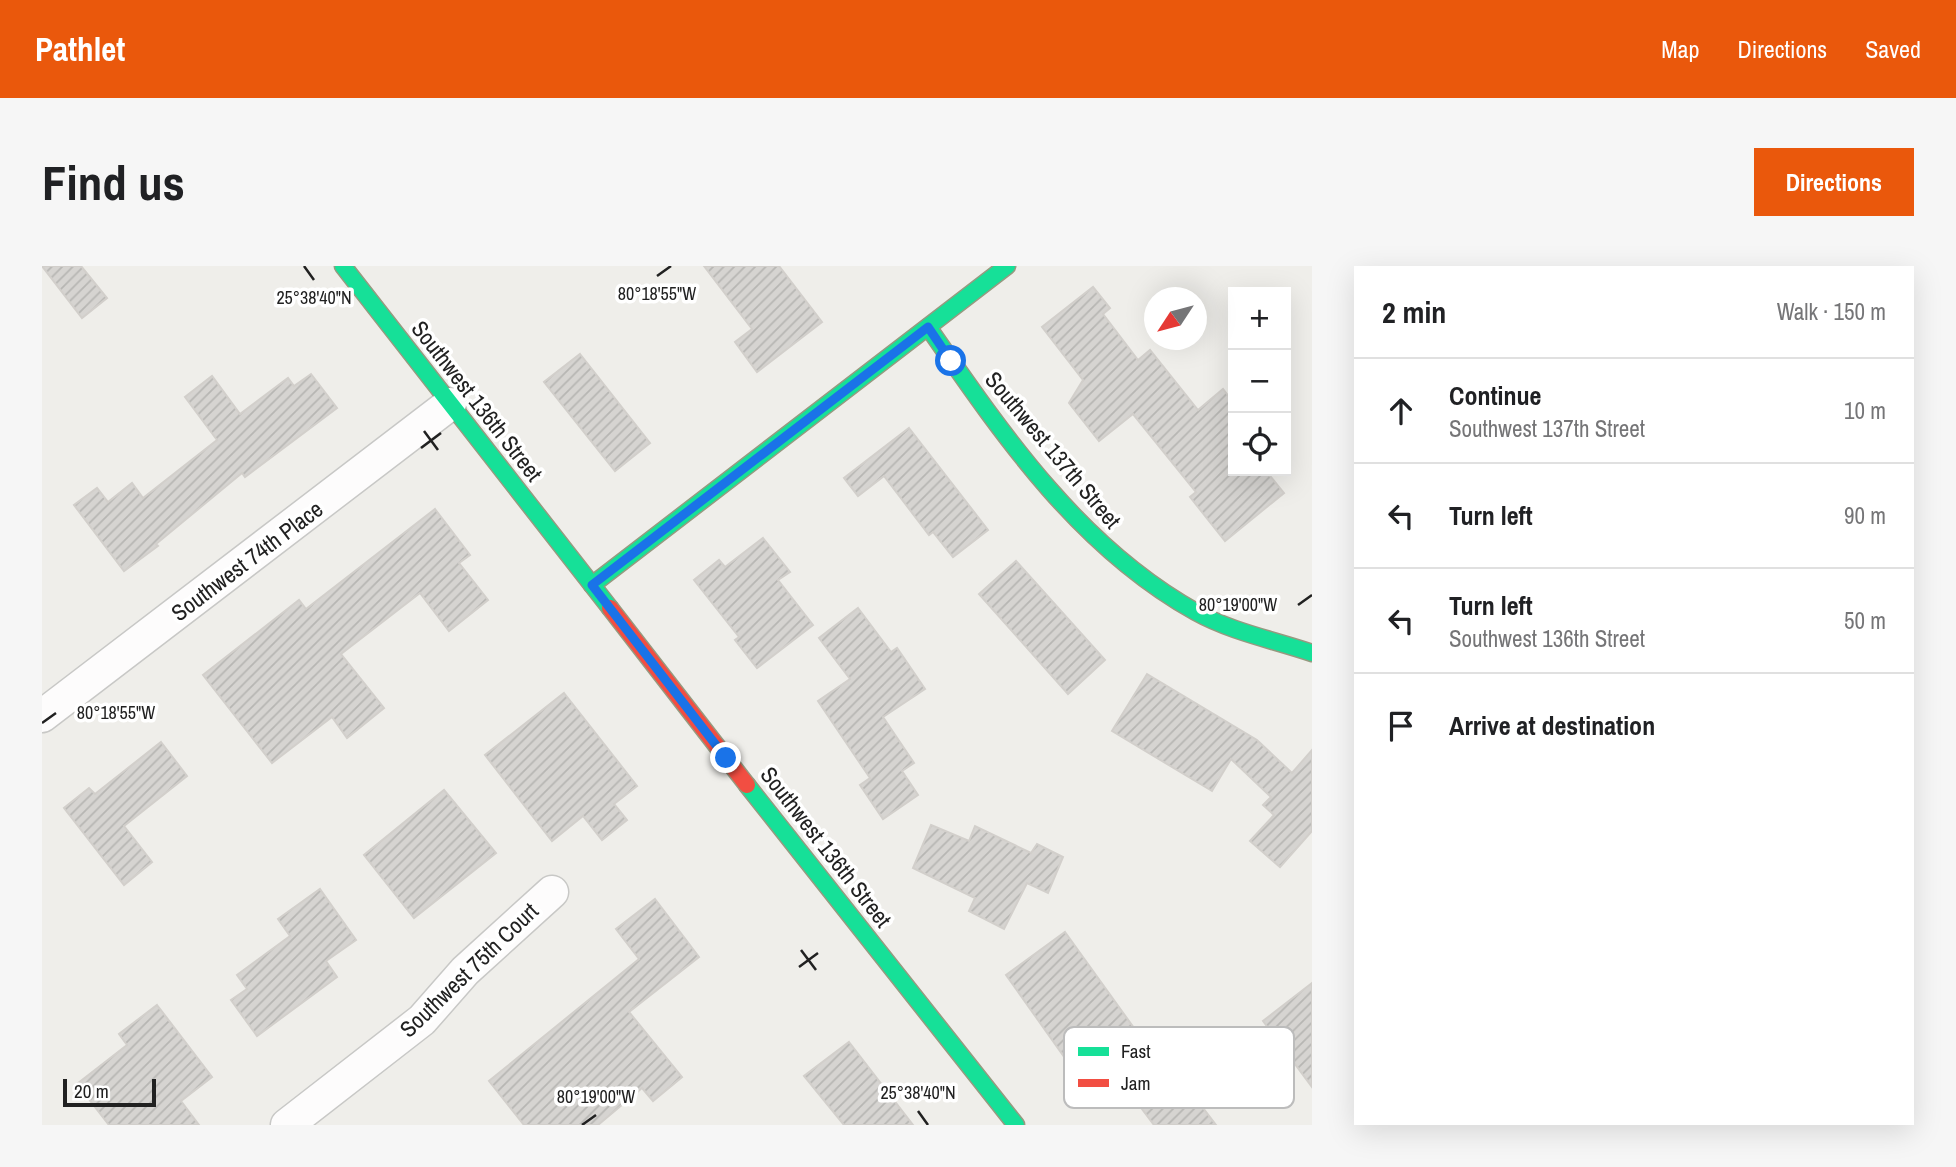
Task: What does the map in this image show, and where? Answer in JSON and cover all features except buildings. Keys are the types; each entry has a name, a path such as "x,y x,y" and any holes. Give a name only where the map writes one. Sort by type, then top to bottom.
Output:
{"street":[{"name":"Southwest 136th Street","path":"343,266 1016,1125"},
{"path":"592,585 1007,266"},
{"name":"Southwest 137th Street","path":"928,327 1032,468 1108,551 1137,576 1197,613 1219,623 1312,653"},
{"name":"Southwest 74th Place","path":"42,716 450,404"},
{"name":"Southwest 75th Court","path":"286,1125 422,1020 464,971 552,892"}],"traffic: fast":[{"path":"343,266 610,608"},
{"path":"592,585 1007,266"},
{"path":"928,327 985,408 1046,486 1115,555 1154,586 1210,619 1312,653"},
{"path":"747,785 1016,1125"}],"traffic: jam":[{"path":"610,608 747,785"}],"route":[{"path":"726,758 592,585 928,327 951,361"}]}
